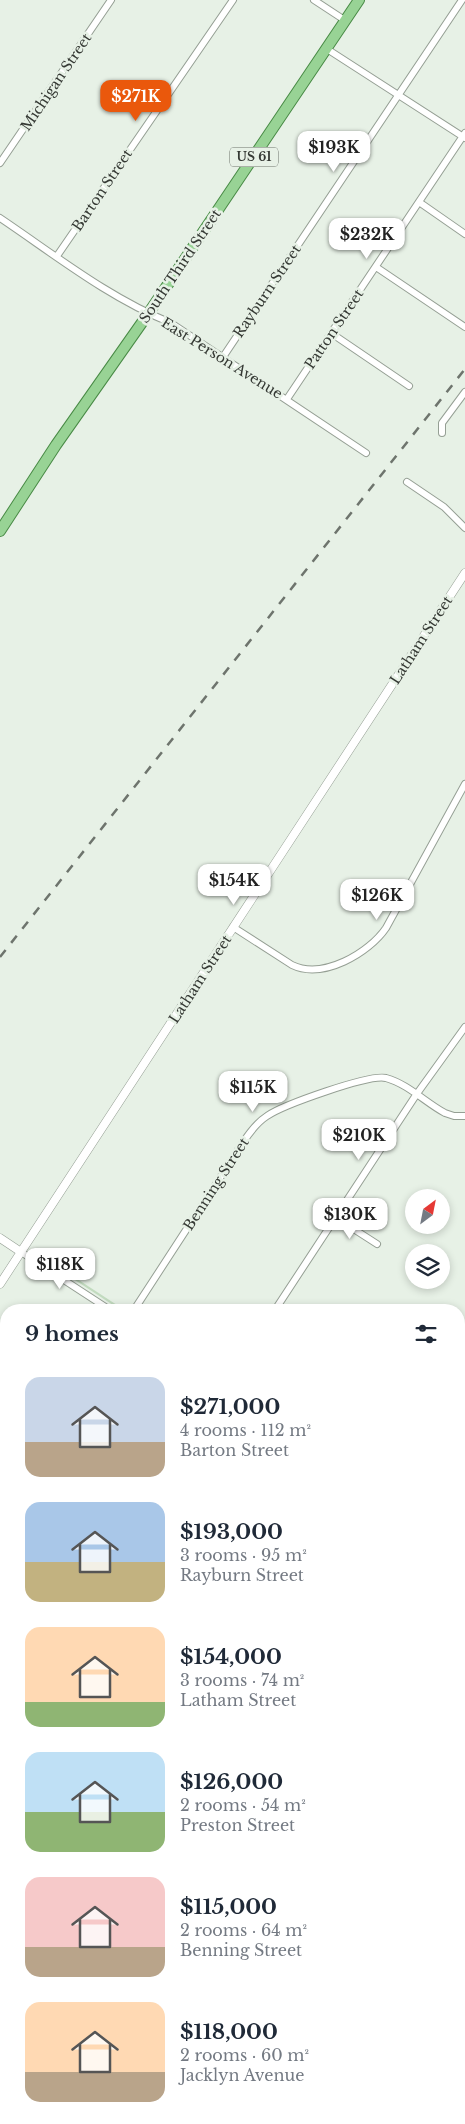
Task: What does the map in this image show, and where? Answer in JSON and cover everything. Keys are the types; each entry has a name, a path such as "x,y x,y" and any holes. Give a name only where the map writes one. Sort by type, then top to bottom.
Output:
{"main road":[{"name":"South Third Street","path":"0,531 56,444 148,314 359,0"}],"street":[{"name":"Michigan Street","path":"0,164 111,0"},
{"name":"Barton Street","path":"57,256 233,0"},
{"path":"314,0 346,21"},
{"name":"Rayburn Street","path":"223,357 462,0"},
{"path":"327,49 464,136"},
{"name":"Patton Street","path":"287,399 464,136"},
{"path":"419,202 465,234"},
{"name":"East Person Avenue","path":"0,218 123,300 148,314 171,323 366,453"},
{"path":"376,267 465,327"},
{"path":"331,333 409,386"},
{"path":"442,434 442,423 465,392"},
{"path":"407,482 444,507 465,528"},
{"name":"Latham Street","path":"0,1284 465,573"},
{"path":"234,927 302,969 321,968 357,956 374,943 386,928 465,784"},
{"path":"279,1304 416,1095 465,1027"},
{"name":"Benning Street","path":"138,1304 242,1144 256,1125 266,1117 284,1107 372,1078 385,1078 396,1082 445,1113 454,1116 465,1116"},
{"path":"336,1217 376,1244"},
{"path":"0,1238 101,1304"}],"green space":[{"path":"39,1254 115,1304 111,1304 43,1259"}],"railway":[{"path":"0,957 465,369"}]}
